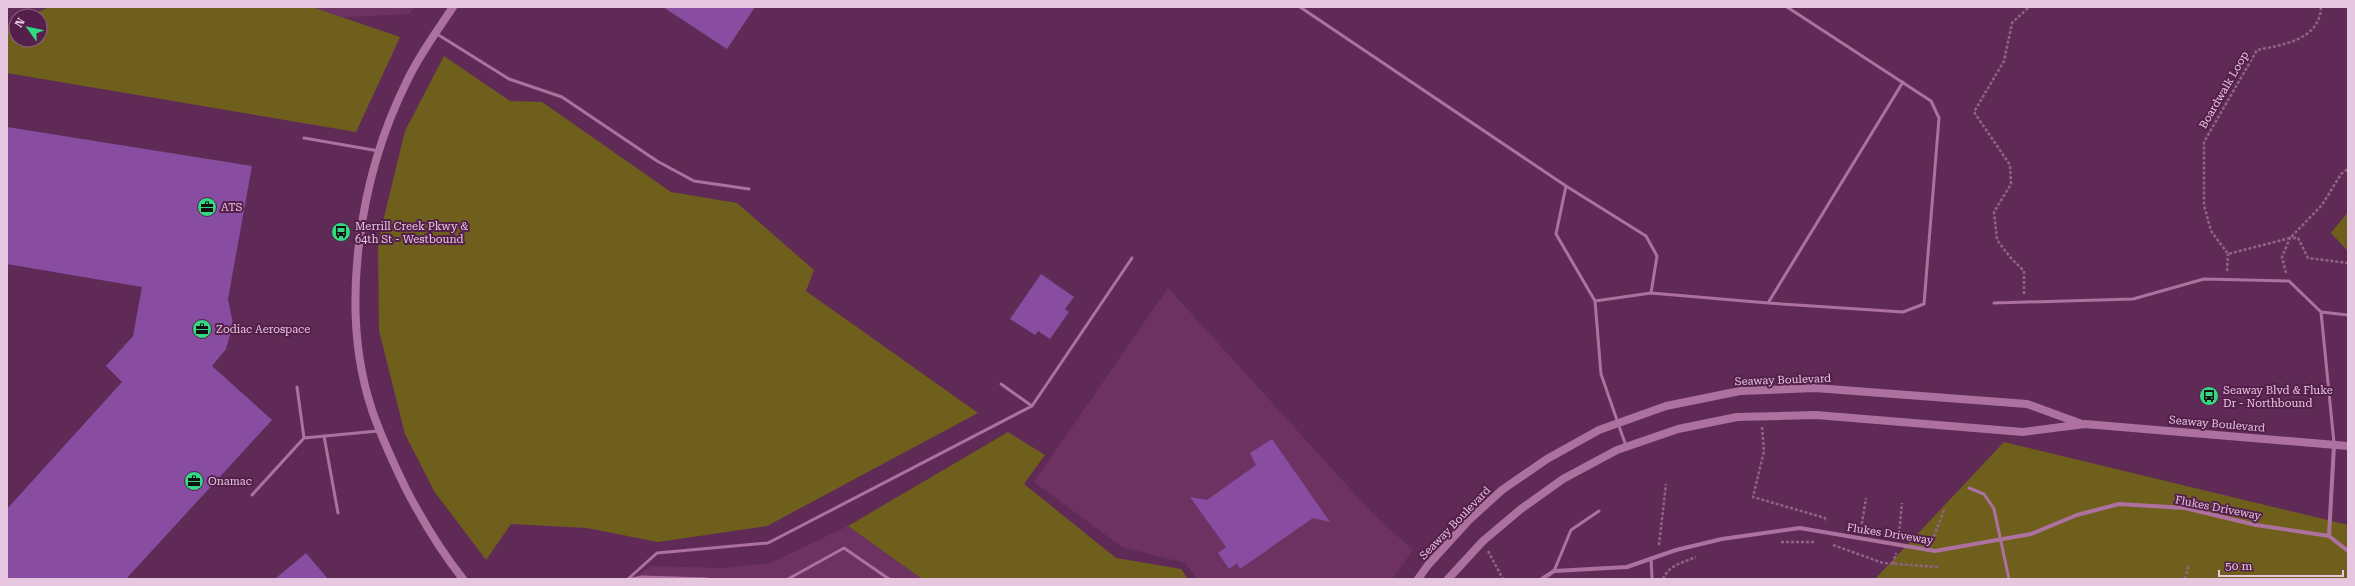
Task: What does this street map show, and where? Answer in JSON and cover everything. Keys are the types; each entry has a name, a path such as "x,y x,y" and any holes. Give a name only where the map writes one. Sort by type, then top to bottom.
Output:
{"street":[{"path":"453,7 435,33 407,81 379,151 370,181 356,256 355,303 361,361 371,409 390,456 422,520 446,558 463,579"},
{"name":"Seaway Boulevard","path":"1418,579 1428,565 1469,520 1502,490 1547,459 1599,430 1666,406 1740,391 1815,388 2027,404 2085,424"},
{"name":"Seaway Boulevard","path":"1448,579 1483,542 1521,509 1563,479 1626,447 1678,429 1737,417 1761,415 1816,415 2023,432 2085,424 2348,446"},
{"path":"2329,536 2334,445"},
{"name":"Flukes Driveway","path":"1542,579 1554,571 1627,566 1664,554 1722,539 1800,528 1929,551 2031,534 2077,515 2119,504 2185,508 2256,525 2329,536 2348,551"}],"lane":[{"path":"1300,7 1566,186 1646,236 1657,256 1651,293"},
{"path":"1595,301 1651,293 1903,312 1924,304 1939,118 1931,100 1787,7"},
{"path":"435,33 508,79 562,97 657,161 694,181 749,189"},
{"path":"1768,303 1903,82"},
{"path":"304,138 379,151"},
{"path":"1566,186 1556,234 1595,301 1601,374 1626,447"},
{"path":"628,579 657,553 768,543 1032,406 1132,258"},
{"path":"1994,303 2133,299 2204,279 2288,281 2321,312 2348,315"},
{"path":"2321,312 2334,445"},
{"path":"1001,384 1032,406"},
{"path":"297,387 304,438"},
{"path":"252,495 304,438 380,430"},
{"path":"324,436 338,513"},
{"path":"1969,488 1984,494 1994,509 2002,540 2009,579"},
{"path":"1554,571 1571,530 1599,511"},
{"path":"788,579 844,548 889,579"},
{"path":"1651,558 1652,579"},
{"path":"632,579 642,577 707,579"}],"path":[{"path":"2024,302 2024,271 2010,258 1997,240 1994,212 2011,184 2010,166 1974,112 2004,61 2012,23 2029,7"},
{"name":"Boardwalk Loop","path":"2228,254 2211,231 2204,205 2204,142 2256,50 2286,45 2307,35 2321,17 2321,7"},
{"path":"2288,281 2282,257 2290,238 2322,205 2341,174 2348,169"},
{"path":"2226,280 2228,254 2290,238 2298,238 2308,258 2348,263"},
{"path":"1761,415 1764,452 1753,497 1825,518 1834,546"},
{"path":"1664,554 1658,544 1666,484"},
{"path":"1925,566 1944,508"},
{"path":"1483,542 1504,579"},
{"path":"1774,543 1817,542"},
{"path":"1829,544 1883,563 1938,567"},
{"path":"1663,579 1667,570 1698,556"},
{"path":"2185,579 2188,564"}],"shaded area":[{"path":"254,7 414,7 410,14 269,21"},
{"path":"312,7 400,37 356,132 7,73 7,26 8,48 48,48 48,8 47,8"},
{"path":"444,56 510,101 542,102 671,192 737,203 814,270 806,291 978,413 767,526 658,542 587,528 511,524 486,560 434,491 405,434 379,330 378,242 405,131"},
{"path":"2348,212 2348,251 2331,233"},
{"path":"1168,288 1373,514 1413,550 1392,579 1197,579 1185,563 1122,547 1034,482"},
{"path":"1008,432 1045,455 1024,484 1116,558 1181,569 1188,579 922,579 848,526"},
{"path":"2004,442 2348,525 2348,579 1875,579"},
{"path":"848,526 922,579 633,579 651,566 722,568 771,563"}],"building":[{"path":"663,7 755,7 727,49"},
{"path":"7,127 252,166 228,299 233,324 226,349 212,366 272,420 126,579 7,579 7,509 122,382 106,366 133,336 142,287 7,264"},
{"path":"1041,274 1074,297 1065,309 1069,312 1050,339 1038,331 1035,335 1010,319"},
{"path":"1272,439 1330,522 1313,518 1240,569 1237,563 1229,569 1218,553 1226,547 1190,497 1207,500 1256,465 1250,453"},
{"path":"306,553 328,579 275,579"}],"place":[{"name":"ATS","path":"207,207"},
{"name":"Merrill Creek Pkwy & 64th St - Westbound","path":"341,232"},
{"name":"Zodiac Aerospace","path":"202,329"},
{"name":"Seaway Blvd & Fluke Dr - Northbound","path":"2209,396"},
{"name":"Onamac","path":"194,481"}]}
